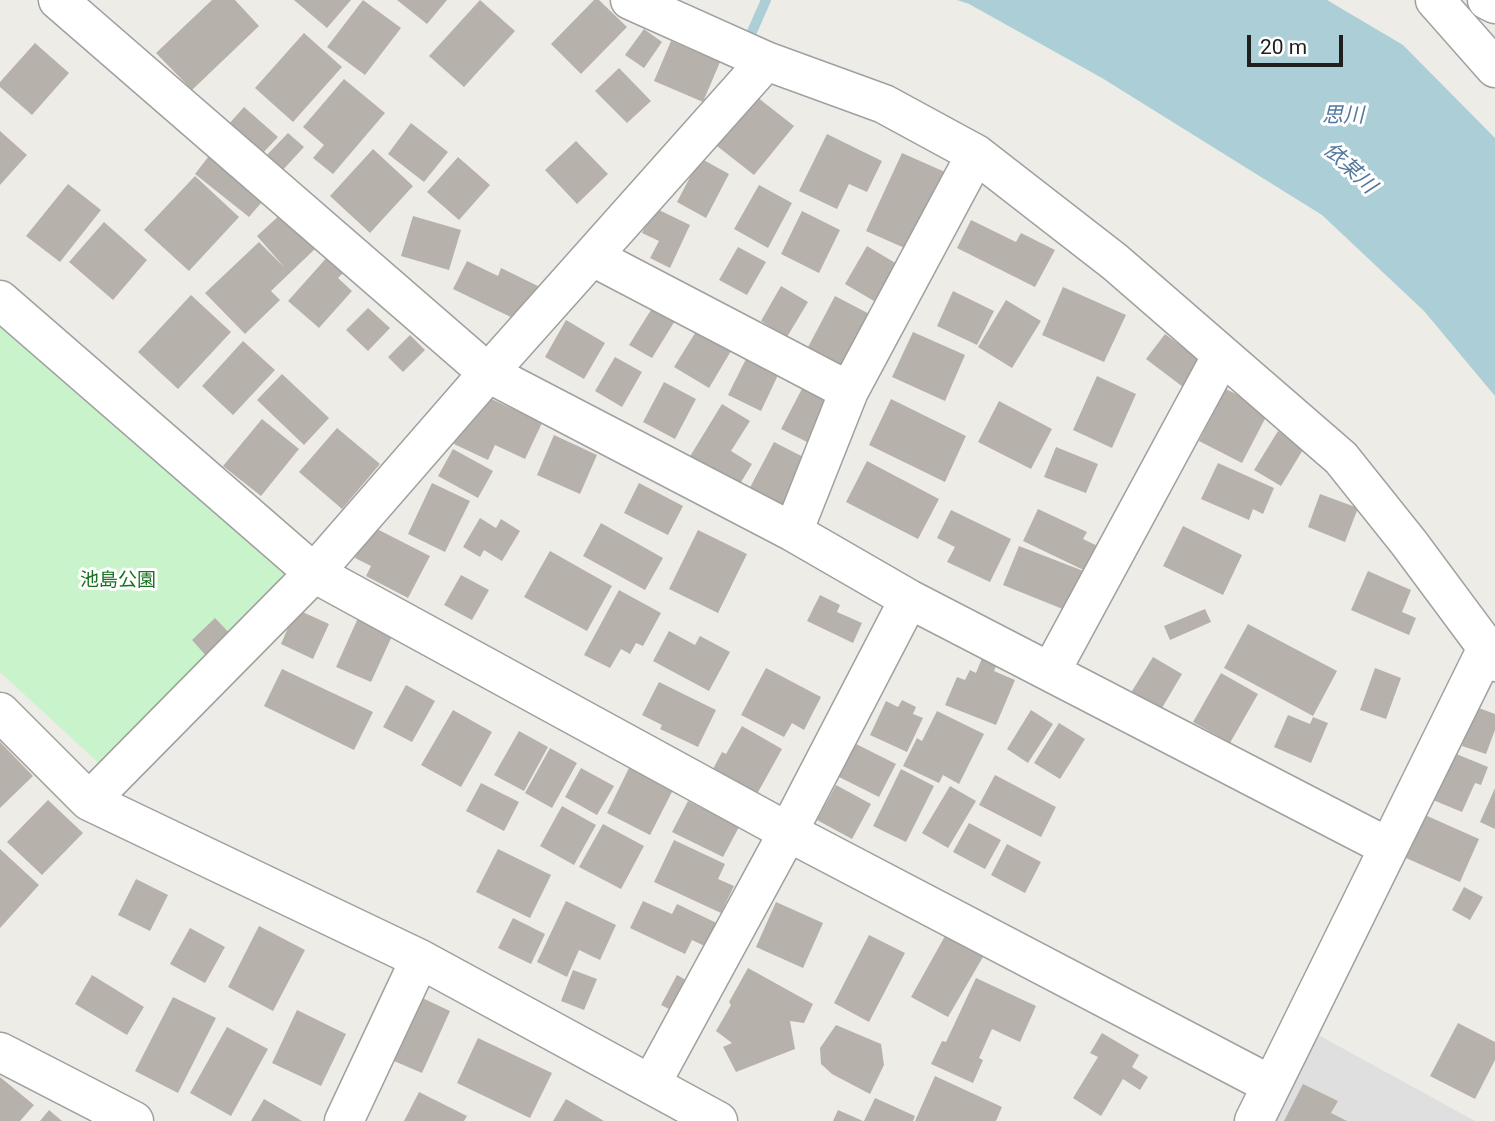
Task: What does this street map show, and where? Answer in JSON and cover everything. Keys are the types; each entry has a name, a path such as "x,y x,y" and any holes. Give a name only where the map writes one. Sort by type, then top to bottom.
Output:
{"street":[{"path":"58,0 488,373 793,532 909,599 1388,847"},
{"path":"630,0 766,61 884,104 976,153 1115,262 1340,457 1491,655 1388,847 1254,1121"},
{"path":"1435,0 1495,68"},
{"path":"1487,0 1495,4"},
{"path":"89,801 314,573 766,61"},
{"path":"793,532 849,391 976,153"},
{"path":"593,257 849,391"},
{"path":"0,300 314,573 788,832 1271,1085"},
{"path":"1051,671 1222,355"},
{"path":"651,1084 788,832 909,599"},
{"path":"0,712 89,801 420,959 718,1121"},
{"path":"344,1121 420,959"},
{"path":"0,1052 134,1121"}],"green space":[{"name":"池島公園","path":"0,319 287,574 104,768 0,672"}],"shaded area":[{"path":"1302,1026 1475,1121 1254,1121"}],"water":[{"name":"思川","path":"957,0 1327,0 1403,45 1495,138 1495,396 1424,311 1322,215 1102,78 969,4"}],"building":[{"path":"212,0 235,0 259,26 192,90 156,53"},
{"path":"294,0 351,0 327,28"},
{"path":"363,0 401,28 365,75 327,47"},
{"path":"397,0 447,0 427,24"},
{"path":"480,0 515,31 464,87 429,56"},
{"path":"594,0 599,0 627,27 581,74 551,44"},
{"path":"644,29 662,42 644,68 625,55"},
{"path":"304,33 342,67 293,122 255,88"},
{"path":"671,41 720,62 703,102 654,81"},
{"path":"35,43 69,73 32,115 0,87 0,82"},
{"path":"619,68 651,101 627,123 595,91"},
{"path":"344,79 385,113 333,174 313,158 324,145 303,127"},
{"path":"757,97 794,126 754,175 717,146"},
{"path":"244,107 278,137 261,155 228,125"},
{"path":"411,123 448,152 424,182 388,154"},
{"path":"0,131 27,155 0,185"},
{"path":"288,133 304,147 280,173 264,158"},
{"path":"827,134 882,161 867,192 849,184 837,209 799,191"},
{"path":"576,141 608,174 577,204 545,170"},
{"path":"373,149 413,186 370,233 330,196"},
{"path":"212,152 267,196 249,217 195,174"},
{"path":"902,153 945,172 909,250 866,231"},
{"path":"458,157 490,185 459,220 427,192"},
{"path":"700,158 729,174 706,218 677,202"},
{"path":"195,176 239,217 189,271 144,230"},
{"path":"68,184 101,210 60,262 26,236"},
{"path":"759,185 792,203 768,248 734,229"},
{"path":"653,207 690,225 670,268 650,258 659,241 642,233"},
{"path":"284,211 317,247 271,291 280,300 245,334 205,293 259,242 285,268 257,236"},
{"path":"802,211 840,230 819,273 781,254"},
{"path":"413,216 461,230 449,270 401,256"},
{"path":"971,220 1016,242 1021,233 1055,250 1035,287 957,248"},
{"path":"104,222 147,260 113,300 69,262"},
{"path":"867,246 897,264 874,301 845,284"},
{"path":"738,247 766,262 747,295 719,280"},
{"path":"329,255 346,270 338,278 352,291 319,328 288,301"},
{"path":"467,261 498,276 501,268 540,287 523,323 453,289"},
{"path":"781,286 808,302 787,337 761,321"},
{"path":"1063,287 1126,315 1104,362 1042,335"},
{"path":"953,291 994,311 977,345 937,326"},
{"path":"191,295 231,332 178,389 138,352"},
{"path":"835,296 879,319 851,372 807,349"},
{"path":"1006,300 1041,321 1012,368 978,347"},
{"path":"656,302 678,316 652,358 629,345"},
{"path":"368,308 390,328 368,351 346,330"},
{"path":"566,320 605,343 584,379 545,357"},
{"path":"697,330 731,351 709,388 674,367"},
{"path":"913,332 965,355 945,401 892,377"},
{"path":"1165,334 1203,362 1183,387 1146,359"},
{"path":"410,335 425,350 403,372 388,357"},
{"path":"243,341 275,370 233,415 202,386"},
{"path":"615,357 642,372 622,407 595,391"},
{"path":"747,357 779,373 761,411 728,395"},
{"path":"282,374 329,418 304,445 257,400"},
{"path":"1097,376 1136,394 1112,448 1073,430"},
{"path":"806,381 841,400 817,447 781,429"},
{"path":"664,382 696,399 675,439 643,422"},
{"path":"1226,389 1269,411 1242,463 1199,441"},
{"path":"479,393 542,423 525,459 495,445 488,460 454,444"},
{"path":"891,399 966,436 945,482 869,445"},
{"path":"999,401 1052,429 1031,469 978,442"},
{"path":"722,404 750,421 731,451 752,464 738,487 689,458"},
{"path":"262,419 299,449 261,496 223,466"},
{"path":"337,428 380,464 342,509 299,472"},
{"path":"1278,431 1304,448 1281,486 1254,470"},
{"path":"554,435 597,455 580,494 537,475"},
{"path":"774,442 817,464 788,517 746,495"},
{"path":"1056,447 1098,464 1086,493 1044,477"},
{"path":"453,449 493,471 478,498 438,476"},
{"path":"867,461 939,499 918,539 846,502"},
{"path":"1218,463 1274,488 1263,514 1253,509 1249,520 1201,499"},
{"path":"432,483 470,501 445,552 408,534"},
{"path":"639,483 683,506 668,535 624,513"},
{"path":"1320,494 1358,508 1345,542 1308,527"},
{"path":"1038,509 1087,532 1083,539 1106,550 1094,575 1023,541"},
{"path":"951,510 1011,539 990,582 947,562 955,547 937,538"},
{"path":"480,518 496,528 501,519 520,531 502,561 484,550 480,557 463,547"},
{"path":"601,523 663,558 645,590 583,556"},
{"path":"371,526 430,556 408,598 366,576 371,566 355,558"},
{"path":"1183,526 1242,555 1223,595 1163,566"},
{"path":"698,530 747,554 718,613 669,589"},
{"path":"1019,546 1086,572 1070,612 1003,585"},
{"path":"550,551 612,586 587,631 524,597"},
{"path":"1368,571 1411,590 1402,612 1416,618 1409,635 1351,610"},
{"path":"461,575 489,590 472,620 444,605"},
{"path":"619,590 661,613 643,646 636,643 630,654 621,649 610,668 584,655"},
{"path":"820,595 840,605 837,612 862,623 853,643 807,621"},
{"path":"296,609 329,624 313,659 281,644"},
{"path":"1205,609 1211,622 1170,640 1164,626"},
{"path":"215,618 233,637 209,659 192,640"},
{"path":"358,618 393,634 371,682 336,667"},
{"path":"1248,624 1337,671 1313,716 1224,668"},
{"path":"669,631 695,645 700,636 730,652 709,691 653,661"},
{"path":"1153,657 1182,674 1159,713 1129,696"},
{"path":"982,658 997,664 994,671 1015,680 996,725 945,705 957,677 965,680 970,670 976,673"},
{"path":"766,668 821,697 804,730 792,723 784,737 741,715"},
{"path":"1375,668 1401,678 1386,719 1360,710"},
{"path":"282,669 373,712 354,750 264,706"},
{"path":"1221,673 1258,694 1230,743 1193,722"},
{"path":"659,682 716,710 698,747 660,729 662,725 642,715"},
{"path":"406,685 435,701 412,742 383,727"},
{"path":"902,700 916,707 913,714 923,718 907,752 870,735 886,701 898,707"},
{"path":"1476,707 1495,714 1495,730 1486,754 1462,746"},
{"path":"453,710 492,732 461,787 421,765"},
{"path":"1031,710 1053,724 1028,763 1007,749"},
{"path":"937,711 984,734 959,784 943,775 939,783 903,766 917,738 922,741"},
{"path":"1288,715 1310,724 1313,717 1328,723 1311,763 1274,747"},
{"path":"1059,723 1085,739 1060,779 1034,763"},
{"path":"742,726 782,749 757,794 713,769 722,752 726,754"},
{"path":"519,731 548,747 524,791 494,775"},
{"path":"850,741 896,764 879,797 833,774"},
{"path":"0,742 33,776 0,808"},
{"path":"550,748 577,763 552,808 525,793"},
{"path":"1454,753 1488,767 1481,785 1475,783 1462,812 1433,800"},
{"path":"581,768 614,786 597,815 565,797"},
{"path":"629,768 673,790 650,835 607,813"},
{"path":"901,769 934,786 906,842 873,826"},
{"path":"995,775 1056,807 1041,837 979,805"},
{"path":"481,783 519,802 504,831 466,811"},
{"path":"836,785 871,804 852,839 817,820"},
{"path":"950,786 976,801 948,848 922,833"},
{"path":"1495,788 1495,829 1480,822"},
{"path":"48,800 83,833 42,875 7,842"},
{"path":"688,801 739,827 723,857 672,832"},
{"path":"562,806 596,825 574,865 540,846"},
{"path":"1416,811 1479,839 1460,882 1397,854"},
{"path":"969,823 1001,840 985,869 953,852"},
{"path":"603,824 644,846 621,889 579,867"},
{"path":"674,840 725,864 718,879 734,886 721,913 654,882"},
{"path":"1007,844 1041,862 1025,893 991,875"},
{"path":"0,849 39,885 0,928"},
{"path":"498,849 551,875 530,918 476,892"},
{"path":"136,879 168,895 150,931 118,915"},
{"path":"1464,887 1483,897 1470,920 1452,910"},
{"path":"566,901 616,925 600,960 579,950 567,977 537,962"},
{"path":"643,901 672,914 677,904 727,928 715,951 692,940 685,954 630,928"},
{"path":"776,902 823,923 803,968 756,947"},
{"path":"513,918 545,934 531,964 498,948"},
{"path":"259,926 305,950 273,1011 228,987"},
{"path":"190,928 225,947 205,983 170,964"},
{"path":"869,935 905,953 869,1022 834,1003"},
{"path":"945,936 983,957 948,1017 911,997"},
{"path":"748,968 813,1004 804,1023 790,1021 795,1049 736,1072 723,1047 732,1043 716,1031"},
{"path":"573,970 597,979 584,1010 561,1001"},
{"path":"92,975 144,1007 127,1035 75,1004"},
{"path":"677,975 695,985 679,1014 661,1005"},
{"path":"976,978 1036,1006 1020,1042 992,1029 979,1058 983,1060 973,1083 931,1064 942,1041 946,1042"},
{"path":"416,995 450,1011 422,1073 387,1058"},
{"path":"173,997 216,1018 178,1093 135,1071"},
{"path":"297,1010 346,1034 321,1086 272,1063"},
{"path":"1458,1023 1495,1042 1495,1060 1475,1099 1430,1076"},
{"path":"836,1025 881,1044 884,1065 870,1094 832,1074 821,1064 820,1048"},
{"path":"227,1027 268,1049 231,1116 190,1093"},
{"path":"1102,1033 1139,1055 1132,1067 1148,1077 1140,1090 1123,1079 1101,1116 1073,1098 1098,1057 1090,1053"},
{"path":"478,1038 552,1073 530,1118 457,1083"},
{"path":"935,1076 1002,1107 996,1121 915,1121"},
{"path":"0,1077 34,1105 20,1121 0,1121"},
{"path":"1303,1084 1338,1101 1331,1113 1347,1121 1284,1121"},
{"path":"419,1092 467,1116 464,1121 404,1121"},
{"path":"875,1098 915,1116 913,1121 864,1121"},
{"path":"264,1099 302,1121 251,1121"},
{"path":"566,1099 604,1121 553,1121"},
{"path":"49,1110 62,1121 40,1121"},
{"path":"838,1110 863,1121 833,1121"}],"waterway":[{"path":"751,34 766,0"}],"water label":[{"name":"依某川","path":"1349,169"}]}
